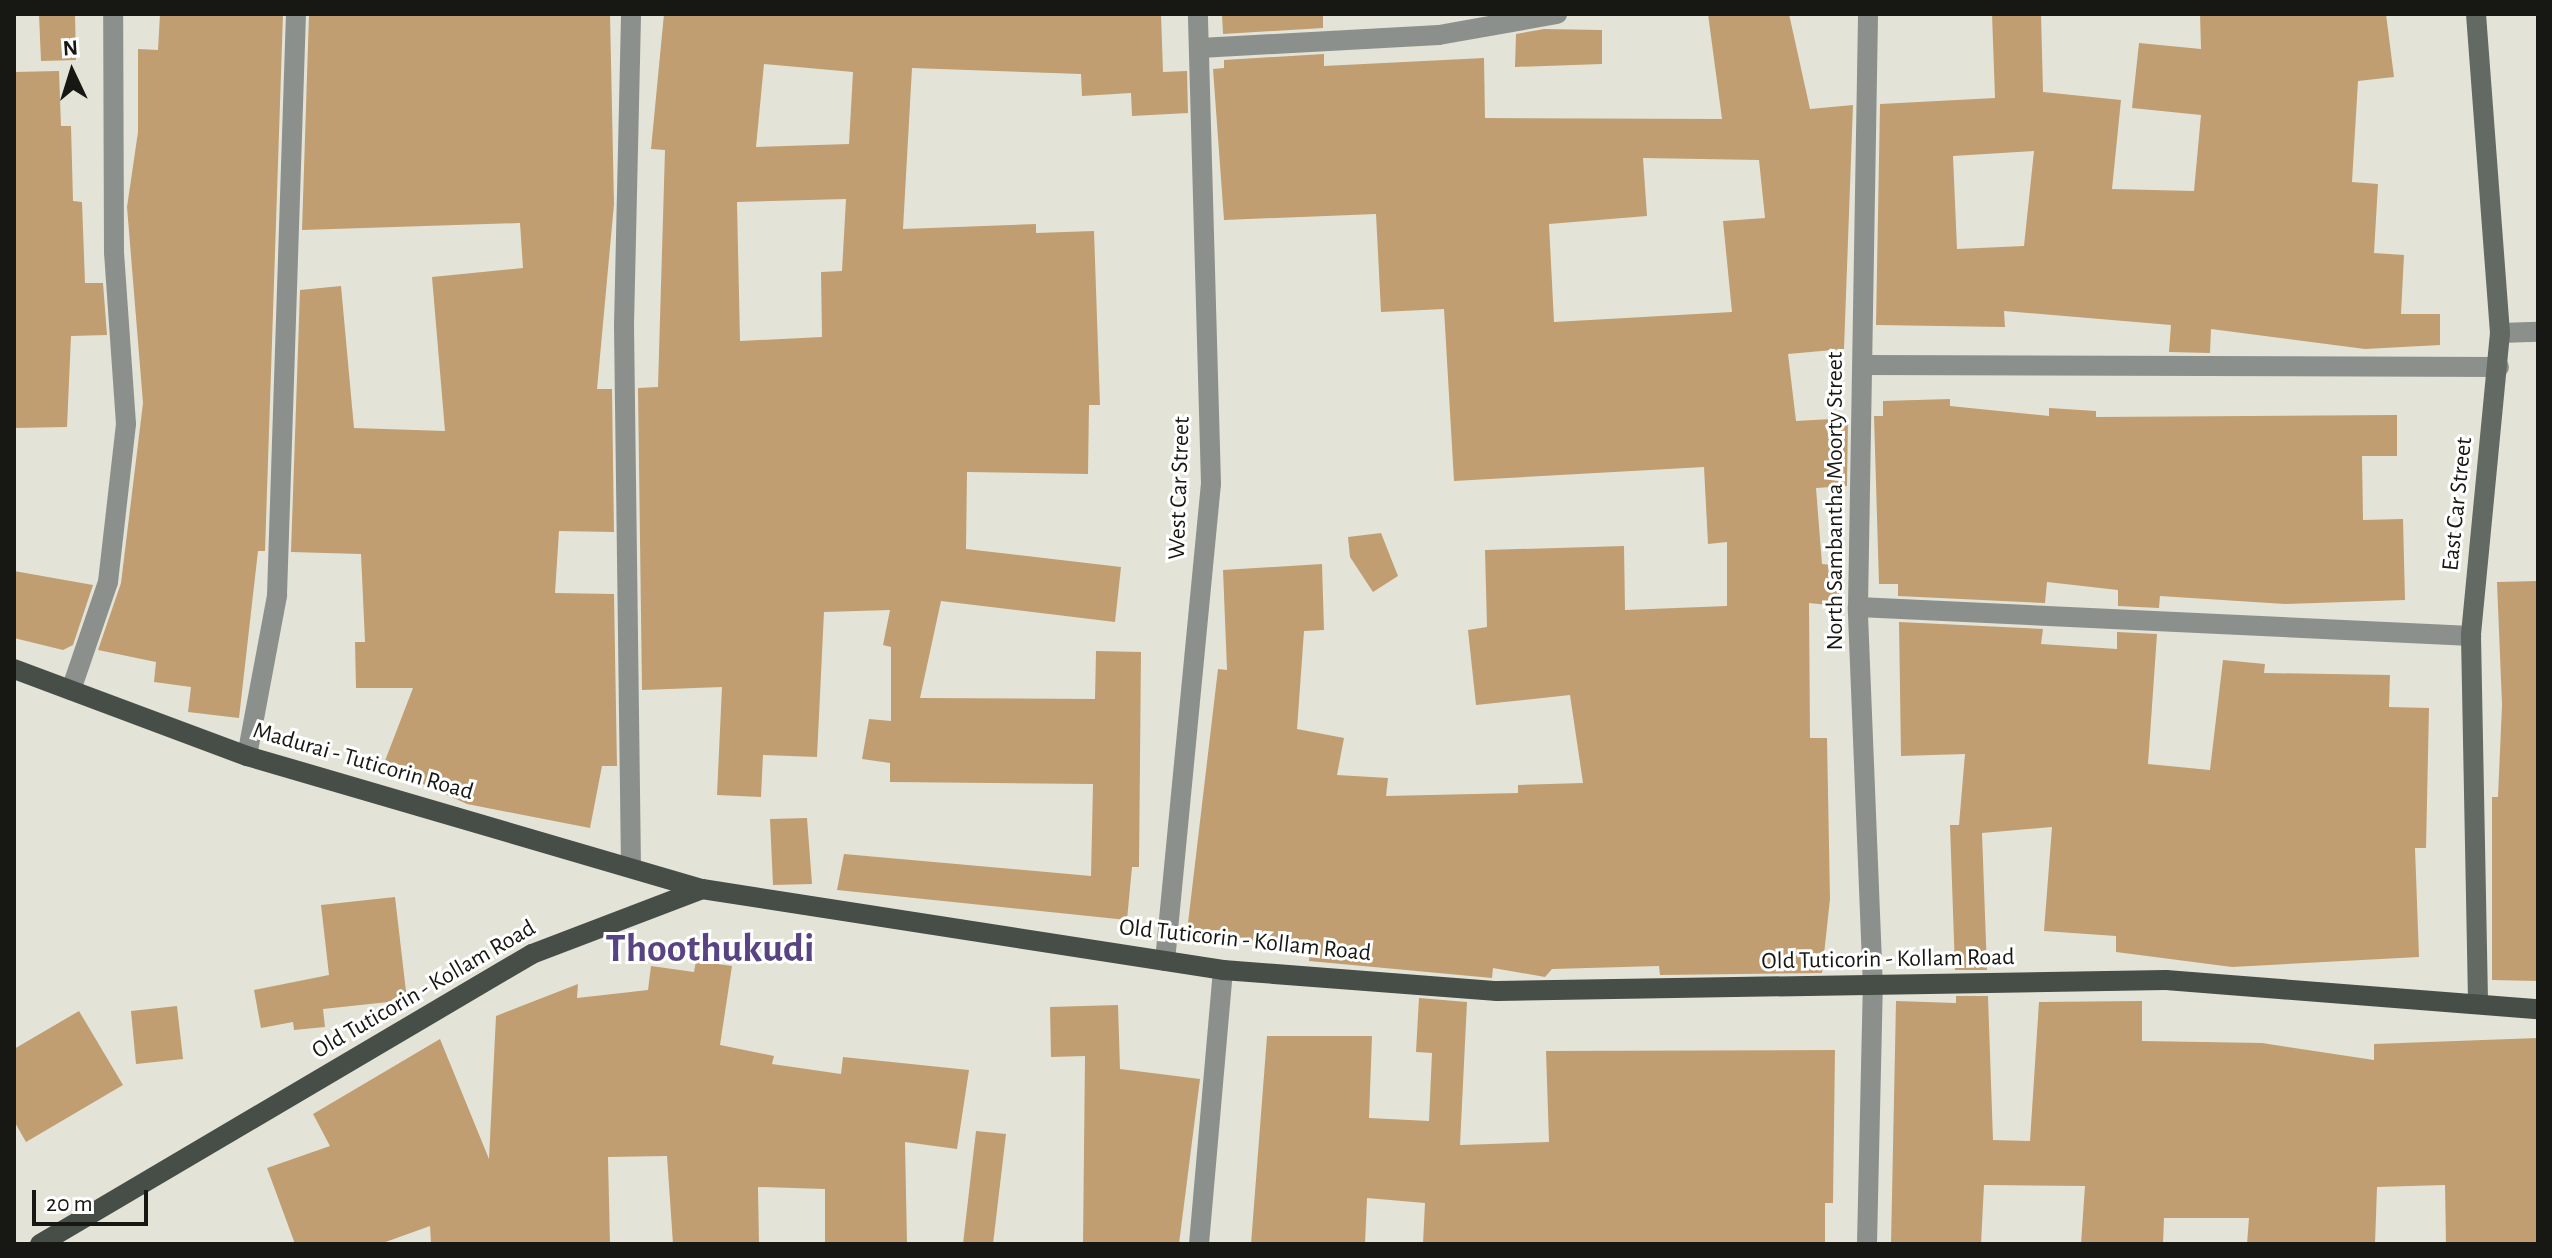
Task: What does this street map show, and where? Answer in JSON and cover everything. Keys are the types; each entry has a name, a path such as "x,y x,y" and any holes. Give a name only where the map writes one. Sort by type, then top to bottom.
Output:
{"main road":[{"name":"East Car Street","path":"2476,14 2500,333 2471,636 2478,1000"},
{"name":"Madurai - Tuticorin Road","path":"14,669 247,756 702,889"},
{"name":"Old Tuticorin - Kollam Road","path":"40,1244 532,954 702,889 1223,970 1497,991 1873,988 2166,980 2478,1000 2538,1009"}],"street":[{"path":"71,690 108,582 126,424 114,252 113,14"},
{"path":"247,756 277,595 296,14"},
{"path":"631,14 624,325 631,868"},
{"name":"West Car Street","path":"1165,961 1211,484 1198,14"},
{"path":"1200,48 1439,35 1557,14"},
{"name":"North Sambantha Moorty Street","path":"1867,1244 1873,988 1858,607 1868,14"},
{"path":"2500,333 2538,332"},
{"path":"1863,365 2499,367"},
{"path":"1858,607 2471,636"},
{"path":"1199,1244 1223,970"}],"building":[{"path":"39,14 75,14 76,60 41,61"},
{"path":"160,14 283,14 265,551 258,551 239,718 188,712 191,687 154,682 156,662 98,650 121,583 143,403 127,207 138,132 138,49 158,50"},
{"path":"309,14 610,14 614,204 597,389 612,389 614,532 559,531 555,593 614,594 617,766 602,766 590,828 467,804 383,766 413,688 356,688 355,642 365,642 361,554 291,552 300,290 341,286 354,428 445,431 432,277 523,268 520,223 302,230"},
{"path":"664,14 1161,14 1163,72 1187,71 1188,113 1132,116 1131,93 1082,96 1081,74 912,68 903,229 1036,224 1036,233 1094,231 1100,405 1089,405 1088,474 967,472 966,549 1121,567 1115,622 941,601 920,698 1095,699 1096,651 1141,652 1139,867 1132,867 1127,920 837,890 844,854 1091,876 1093,784 890,782 890,763 862,759 869,719 891,721 891,647 883,645 890,610 824,612 817,757 763,755 761,797 717,795 722,687 642,690 638,388 658,387 665,150 651,149","holes":["764,64 853,72 849,144 756,147","846,199 842,271 821,272 822,337 740,341 737,202"]},
{"path":"1222,14 1323,14 1323,28 1223,34"},
{"path":"1708,14 1789,14 1810,109 1853,105 1844,349 1788,354 1796,421 1848,418 1847,486 1816,488 1822,564 1842,566 1838,606 1809,603 1810,738 1827,738 1830,899 1822,973 1660,975 1659,966 1552,969 1545,977 1493,968 1492,978 1309,961 1310,952 1232,936 1230,946 1186,940 1218,669 1227,670 1223,570 1322,564 1324,630 1304,631 1297,729 1344,738 1337,775 1388,778 1386,796 1518,793 1518,785 1583,783 1570,695 1476,705 1468,630 1487,627 1485,550 1624,546 1625,610 1727,606 1727,542 1708,544 1704,467 1454,481 1444,309 1381,312 1376,214 1224,220 1213,69 1224,68 1224,60 1324,54 1324,66 1484,58 1485,118 1722,119","holes":["1643,158 1759,160 1765,218 1723,221 1732,312 1554,322 1549,224 1647,216"]},
{"path":"1992,14 2041,14 2043,92 2121,100 2112,189 2194,191 2201,115 2132,108 2139,43 2201,49 2200,14 2386,14 2394,77 2358,81 2352,182 2378,184 2374,253 2404,255 2401,314 2440,314 2440,345 2365,349 2211,329 2210,353 2169,352 2171,325 2004,311 2005,327 1876,325 1880,104 1995,98","holes":["2034,151 2024,246 1957,249 1953,156"]},
{"path":"1544,29 1602,30 1602,64 1515,67 1516,34"},
{"path":"59,71 61,126 71,126 73,201 82,202 85,283 103,283 107,335 71,336 67,427 14,428 14,72"},
{"path":"1950,399 1950,406 2049,416 2049,408 2096,411 2096,417 2397,415 2397,456 2362,456 2363,520 2403,519 2405,600 2285,604 2160,596 2159,608 2118,606 2118,590 2047,582 2045,603 1898,596 1898,584 1879,584 1874,416 1883,416 1883,401"},
{"path":"1381,533 1398,576 1373,592 1350,557 1348,537"},
{"path":"14,571 93,585 73,645 63,650 14,638"},
{"path":"2538,581 2538,981 2492,980 2492,797 2498,797 2502,705 2497,582"},
{"path":"1899,622 2043,629 2041,644 2117,649 2117,632 2157,634 2148,764 2210,770 2223,660 2265,664 2264,673 2390,675 2389,707 2429,708 2426,848 2415,848 2419,957 2232,967 2116,952 2116,936 2044,931 2052,827 1982,833 1987,970 1955,970 1950,825 1959,825 1965,754 1901,756"},
{"path":"807,818 812,884 773,885 770,819"},
{"path":"395,897 407,1000 323,1009 325,1027 294,1030 293,1022 261,1028 254,990 329,975 321,905"},
{"path":"696,961 732,966 720,1045 774,1056 772,1064 841,1074 843,1057 969,1070 957,1149 905,1142 907,1244 825,1244 825,1189 758,1187 759,1244 673,1244 667,1156 608,1157 610,1244 431,1244 430,1226 380,1244 295,1244 267,1168 330,1146 313,1114 440,1039 489,1159 496,1016 578,984 577,998 648,990 651,966 694,972"},
{"path":"1956,996 1988,996 1993,1140 2030,1141 2039,1002 2142,1001 2142,1041 2262,1043 2374,1060 2374,1044 2538,1038 2538,1244 2446,1244 2445,1185 2377,1187 2375,1244 2247,1244 2249,1218 2164,1218 2163,1244 2081,1244 2085,1186 1984,1185 1981,1244 1891,1244 1896,1001 1956,1003"},
{"path":"1419,998 1467,1002 1460,1145 1549,1142 1546,1051 1835,1050 1833,1203 1825,1203 1825,1244 1423,1244 1425,1203 1367,1198 1365,1244 1251,1244 1267,1036 1372,1036 1369,1118 1429,1121 1432,1053 1416,1052"},
{"path":"1118,1005 1120,1069 1200,1079 1179,1244 1083,1244 1085,1056 1051,1057 1050,1007"},
{"path":"177,1006 183,1059 136,1064 131,1011"},
{"path":"79,1011 123,1085 26,1142 14,1121 14,1049"},
{"path":"976,1131 1006,1134 993,1244 963,1244"}],"district":[{"name":"Thoothukudi","path":"710,949"}]}
